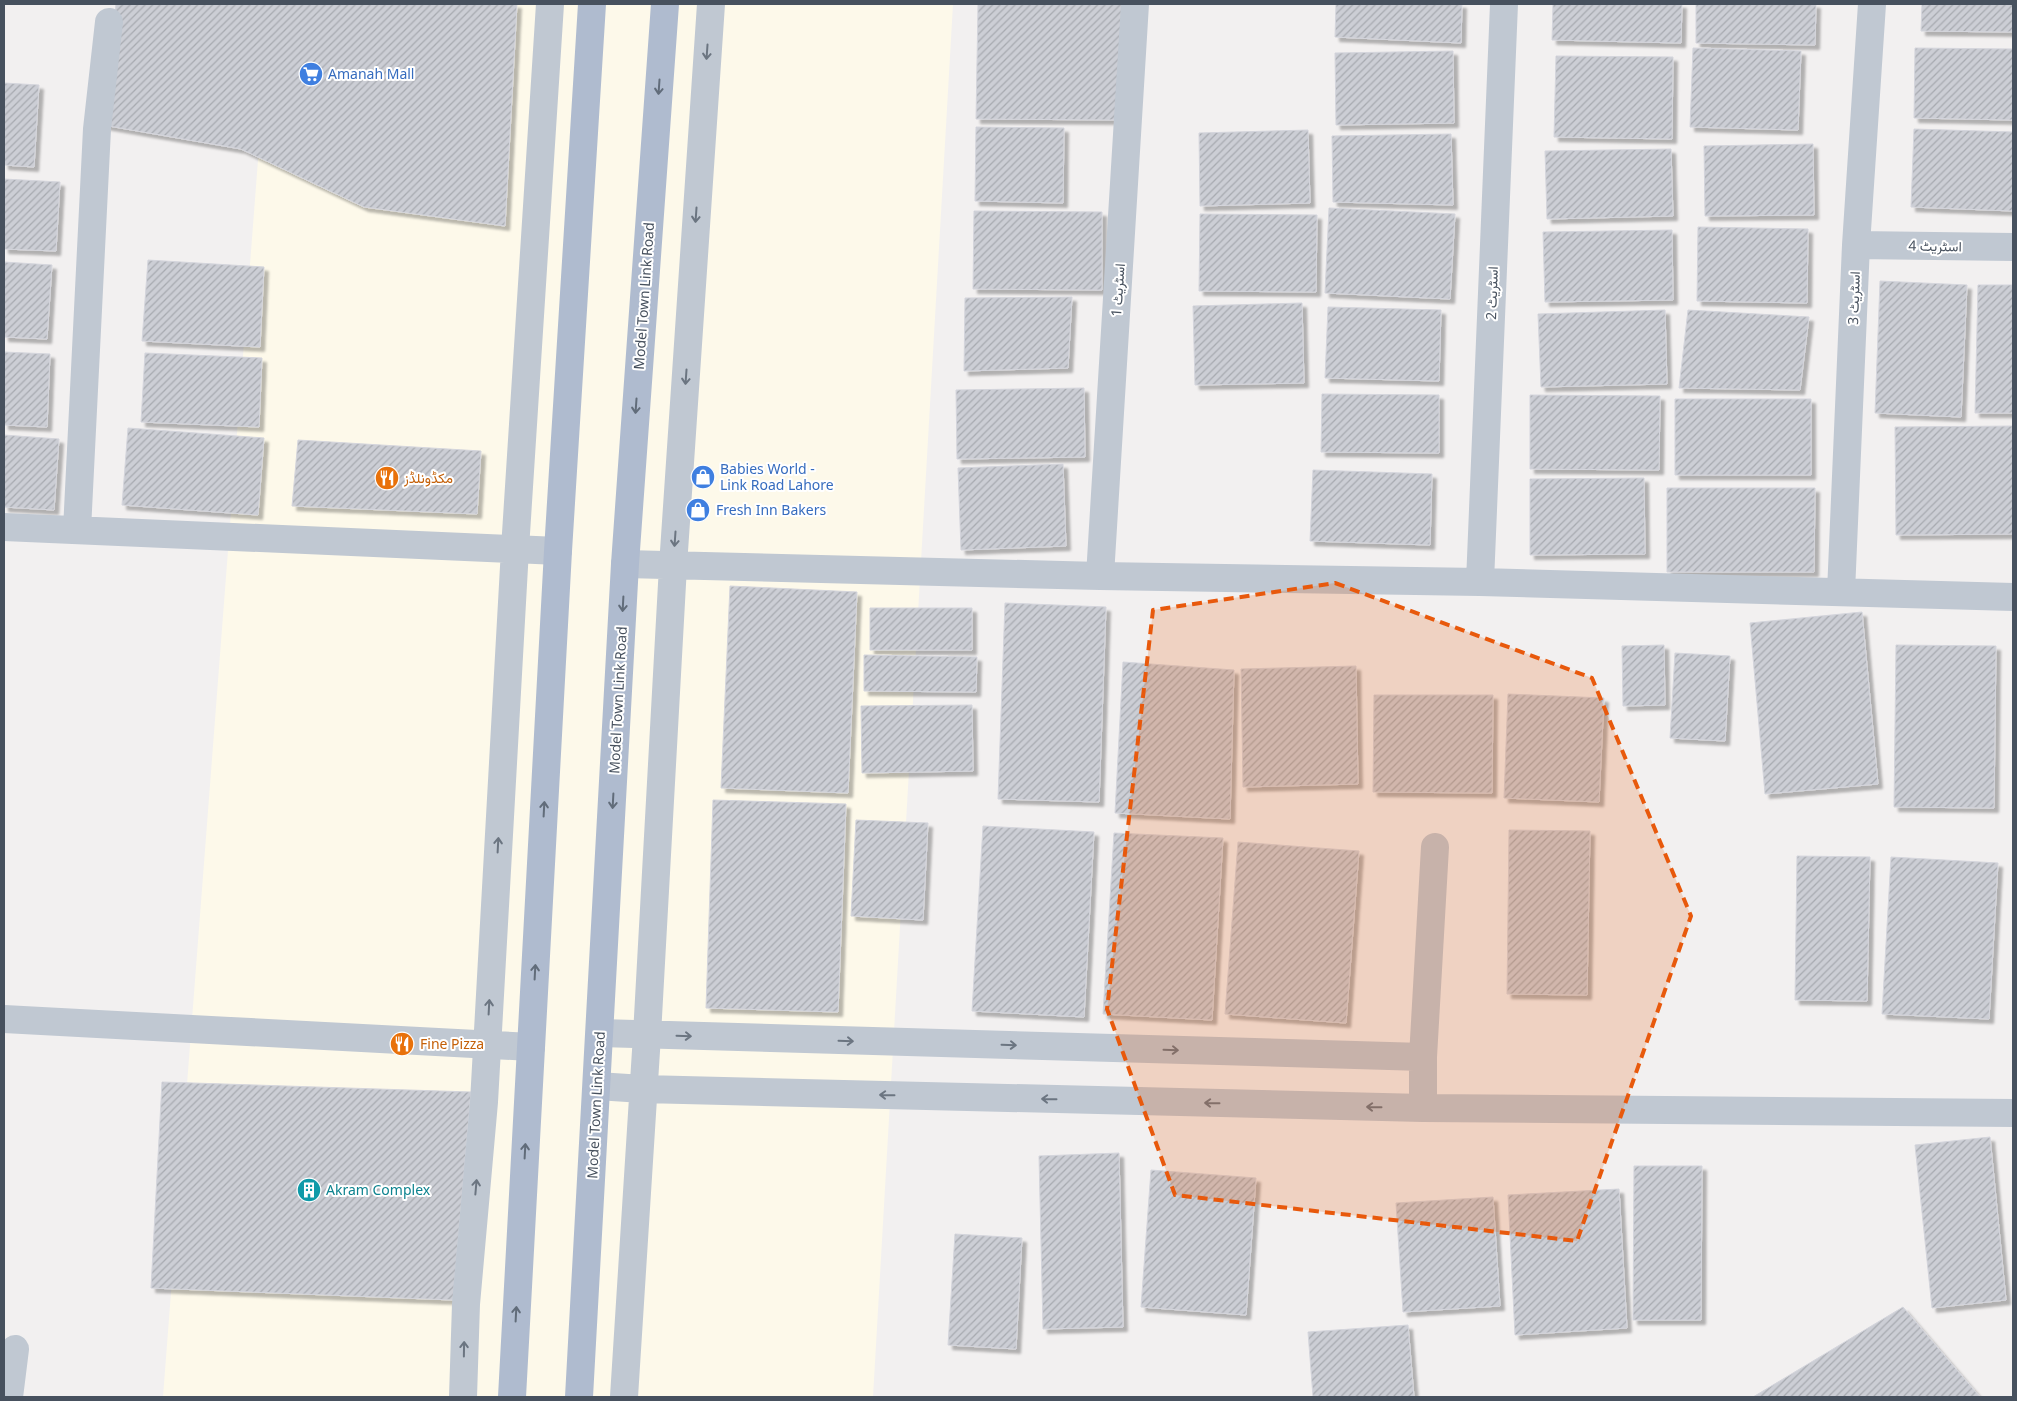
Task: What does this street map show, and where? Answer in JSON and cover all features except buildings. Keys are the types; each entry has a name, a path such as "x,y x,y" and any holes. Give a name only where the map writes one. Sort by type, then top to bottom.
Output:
{"main road":[{"path":"512,1397 558,551 592,4"},
{"name":"Model Town Link Road","path":"579,1397 625,564 665,4"}],"street":[{"path":"463,1397 466,1304 484,1102 515,549 550,4"},
{"path":"624,1397 647,1035 673,566 711,4"},
{"name":"اسٹریٹ 1","path":"1100,576 1135,4"},
{"name":"اسٹریٹ 2","path":"1480,582 1504,4"},
{"name":"اسٹریٹ 3","path":"1841,592 1856,245 1872,4"},
{"path":"78,530 97,129 109,22"},
{"name":"اسٹریٹ 4","path":"1856,245 2013,247"},
{"path":"4,527 558,551"},
{"path":"625,564 1100,576 1480,582 2013,597"},
{"path":"1423,1108 1423,1057 1435,847"},
{"path":"4,1019 531,1047"},
{"path":"600,1033 1423,1057"},
{"path":"597,1086 643,1089 1423,1108 2013,1113"},
{"path":"9,1397 15,1349"}],"highlighted area":[{"path":"1335,583 1592,678 1691,916 1577,1241 1175,1195 1107,1009 1153,610"}],"shaded area":[{"path":"270,4 953,4 873,1397 163,1397"}],"place":[{"name":"Amanah Mall","path":"311,74"},
{"name":"Babies World - Link Road Lahore","path":"703,477"},
{"name":"مکڈونلڈز","path":"387,478"},
{"name":"Fresh Inn Bakers","path":"698,510"},
{"name":"Fine Pizza","path":"402,1044"},
{"name":"Akram Complex","path":"309,1190"}]}
